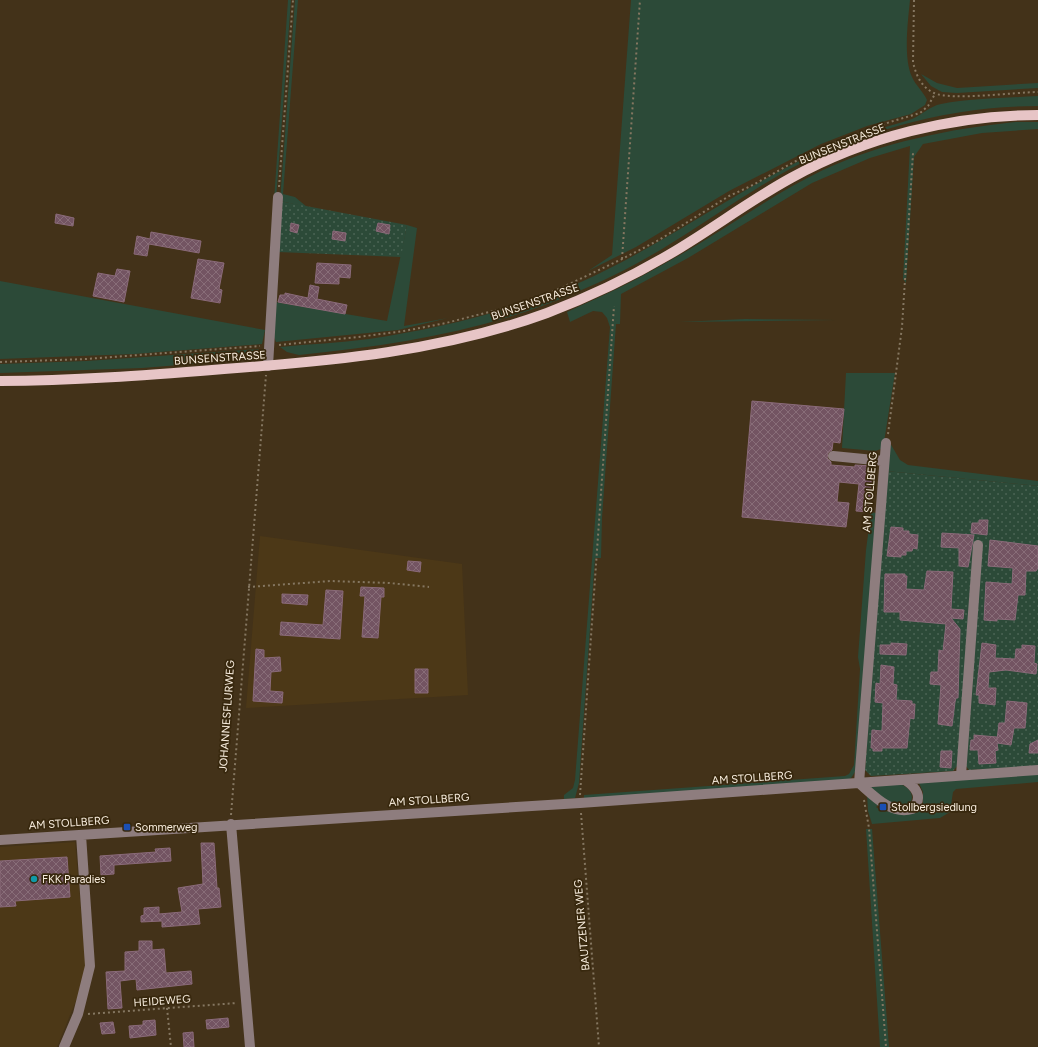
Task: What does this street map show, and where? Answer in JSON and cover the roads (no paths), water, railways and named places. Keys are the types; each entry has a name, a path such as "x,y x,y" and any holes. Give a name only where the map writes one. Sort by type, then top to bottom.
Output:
{"main road":[{"name":"BUNSENSTRASSE","path":"0,381 87,380 267,370 418,348 484,332 546,314 608,287 670,254 790,178 825,161 895,135 931,127 990,118 1038,115"}],"street":[{"path":"267,370 278,197"},
{"name":"AM STOLLBERG","path":"863,786 886,443"},
{"path":"833,456 884,461"},
{"path":"960,775 978,545"},
{"name":"AM STOLLBERG","path":"0,840 580,802 863,786 960,775 1038,770"},
{"path":"863,786 894,809 907,810 916,806 918,797 915,788 906,780"},
{"path":"231,824 250,1047"},
{"path":"64,1047 78,1014 90,966 81,835"}],"place":[{"name":"Stollbergsiedlung","path":"883,807"},
{"name":"Sommerweg","path":"127,827"},
{"name":"FKK Paradies","path":"34,879"}]}
